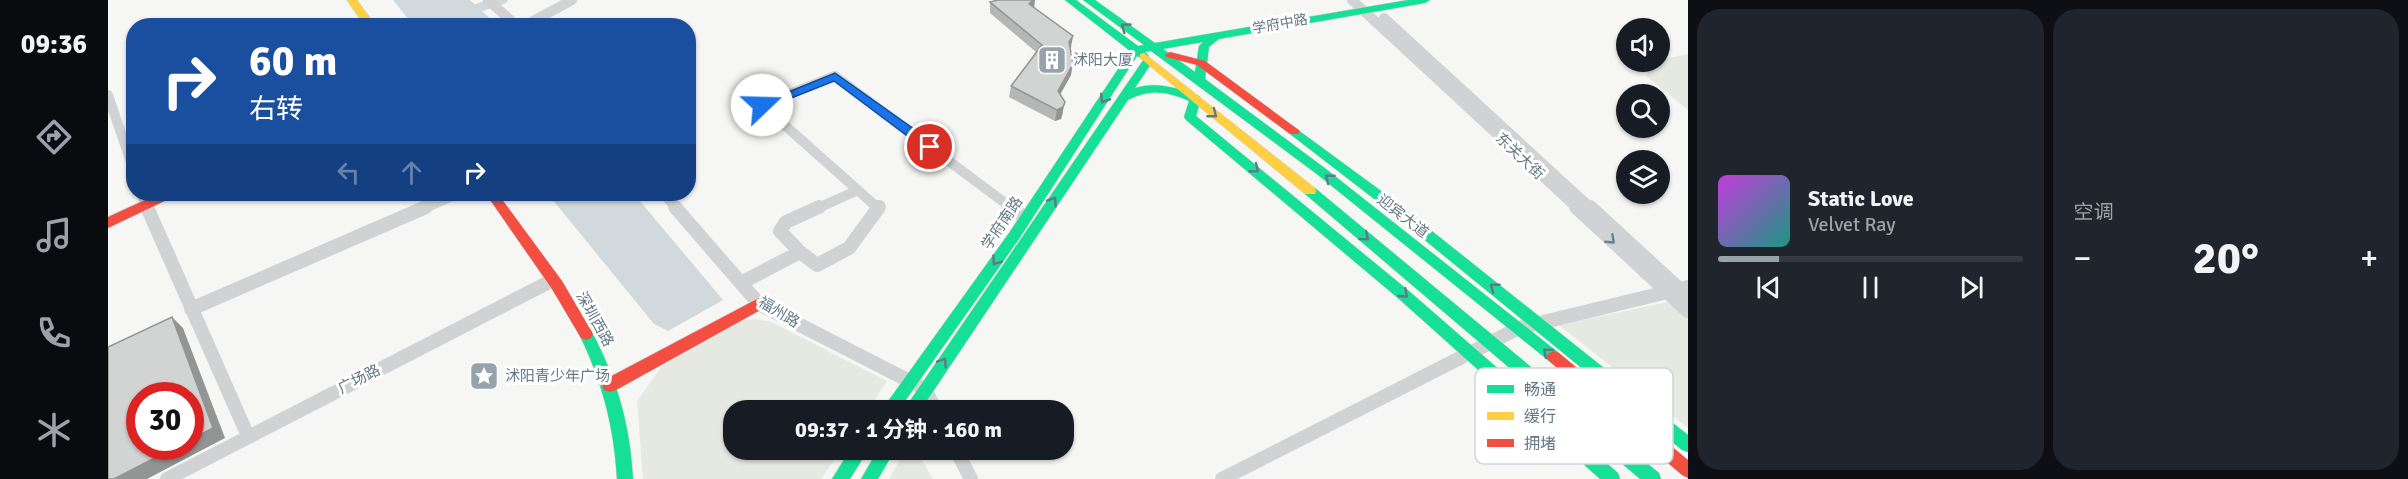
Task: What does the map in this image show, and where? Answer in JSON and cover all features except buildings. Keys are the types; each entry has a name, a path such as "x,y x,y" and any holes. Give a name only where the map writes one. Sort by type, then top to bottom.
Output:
{"main road":[{"path":"352,0 365,18"},
{"path":"1070,0 1136,50 1304,186 1522,368"},
{"name":"迎宾大道","path":"1088,0 1322,172 1567,368"},
{"name":"学府中路","path":"1158,50 1217,35 1367,6 1425,0"},
{"path":"1198,81 1204,46 1217,35"},
{"path":"1136,50 1158,50 1202,63 1383,199 1594,368"},
{"name":"学府南路","path":"897,400 1025,218 1136,50"},
{"path":"1148,61 1158,50"},
{"name":"学府南路","path":"918,400 1148,61"},
{"path":"1122,98 1142,87 1160,86 1195,99"},
{"path":"1195,99 1190,117 1311,214 1489,368"},
{"path":"108,223 140,201"},
{"name":"深圳西路","path":"497,201 581,324 610,385 619,417 625,479"},
{"path":"610,385 759,304"},
{"path":"1673,433 1688,445"},
{"name":"迎宾大道","path":"1673,457 1688,470"},
{"path":"840,479 853,460"},
{"path":"869,479 881,460"},
{"path":"1595,464 1612,479"},
{"path":"1635,464 1653,479"}],"street":[{"path":"488,0 509,18"},
{"path":"539,18 572,0"},
{"name":"东关大街","path":"1352,0 1367,6 1681,291 1688,311"},
{"path":"858,190 786,222 780,231 800,252 817,265 849,248 880,208 762,105 835,76 1025,218"},
{"path":"108,95 126,148"},
{"path":"144,201 248,436"},
{"path":"191,309 441,201"},
{"name":"福州路","path":"670,201 759,304 925,389"},
{"path":"741,283 800,252"},
{"name":"广场路","path":"166,479 553,280"},
{"path":"1222,479 1519,328 1681,291"},
{"path":"925,389 930,400"},
{"path":"961,460 971,479"}],"shaded area":[{"path":"393,0 470,0 489,18 407,18"},
{"path":"1688,54 1688,110 1670,95 1670,84 1656,84 1645,75 1649,74 1646,72 1670,72 1670,58"},
{"path":"554,201 640,201 723,300 668,331 654,324"},
{"path":"1672,301 1688,316 1688,428 1673,416 1673,368 1613,368 1559,325"},
{"path":"755,319 771,322 887,381 874,400 723,400 723,460 834,460 821,479 643,479 637,401 665,362 737,320"},
{"path":"899,460 922,460 933,479 889,479"}],"waterway":[{"path":"455,16 501,0"}],"traffic: fast":[{"path":"1070,0 1136,50 1425,0"},
{"path":"1088,0 1159,51"},
{"path":"1199,81 1204,46 1217,35"},
{"path":"897,400 1014,236 1136,50 1144,56"},
{"path":"1162,53 1322,172 1554,357"},
{"path":"918,400 1148,61"},
{"path":"1122,98 1142,90 1158,88 1175,91 1195,99 1190,117 1404,295 1487,368"},
{"path":"1294,131 1383,199 1593,368"},
{"path":"1310,191 1521,368"},
{"path":"586,334 603,370 615,404 622,439 625,479"},
{"path":"1673,433 1688,445"},
{"path":"840,479 853,460"},
{"path":"869,479 881,460"},
{"path":"1595,464 1612,479"},
{"path":"1635,464 1653,479"}],"traffic: slow":[{"path":"352,0 365,18"},
{"path":"1144,56 1310,191"}],"traffic: jam":[{"path":"1170,55 1201,63 1294,131"},
{"path":"108,223 154,201"},
{"path":"497,201 557,285 586,334"},
{"path":"610,385 759,304"},
{"path":"1554,357 1567,368"},
{"path":"1673,457 1688,470"}],"place":[{"name":"沭阳大厦","path":"1052,60"},
{"name":"沭阳青少年广场","path":"484,376"}],"route":[{"path":"762,105 835,76 930,147"}]}
